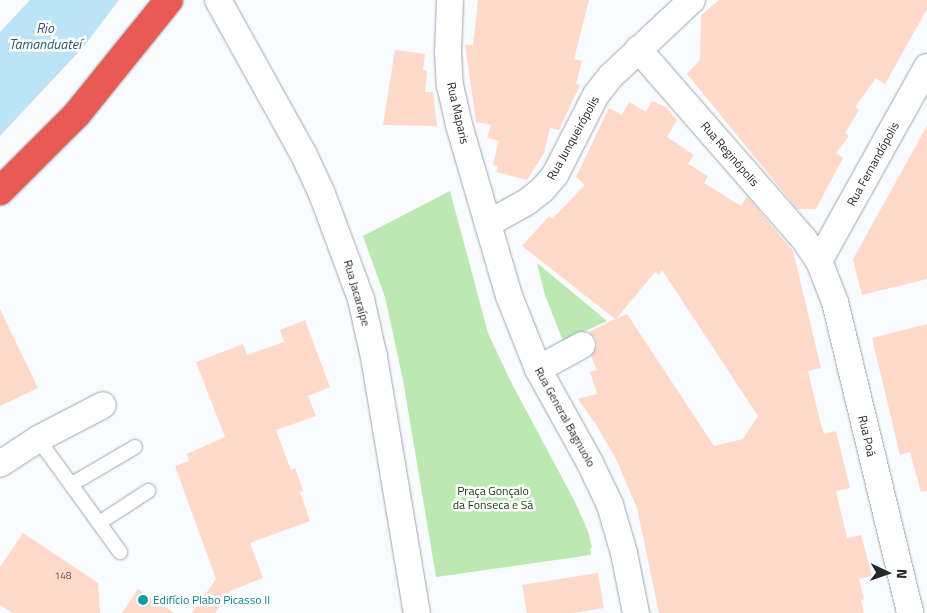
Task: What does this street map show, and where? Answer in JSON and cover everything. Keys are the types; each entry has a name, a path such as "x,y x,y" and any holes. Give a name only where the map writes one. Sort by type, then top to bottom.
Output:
{"highway":[{"path":"0,191 77,114 169,0"}],"street":[{"name":"Rua Jacaraípe","path":"218,0 319,186 360,299 374,357 418,613"},
{"name":"Rua Maparis","path":"450,0 448,52 450,85 459,125 489,223"},
{"name":"Rua Junqueirópolis","path":"489,223 527,202 555,175 596,95 611,76 638,49 692,0"},
{"name":"Rua Reginópolis","path":"638,49 804,240 819,261"},
{"name":"Rua Fernandópolis","path":"819,261 927,67"},
{"name":"Rua General Bagnuolo","path":"489,223 509,296 538,369 590,463 610,505 624,553 636,613"},
{"name":"Rua Poá","path":"819,261 835,302 910,613"},
{"path":"538,369 582,345"},
{"path":"0,464 38,439 103,405"}],"lane":[{"path":"38,439 120,552"},
{"path":"72,484 135,447"},
{"path":"99,523 148,491"}],"green space":[{"name":"Praça Gonçalo da Fonseca e Sá","path":"450,191 488,333 510,380 575,502 588,531 592,548 590,548 591,555 436,577 403,380 385,297 363,236"},
{"path":"537,263 607,321 563,341 545,295"}],"water":[{"name":"Rio Tamanduateí","path":"30,0 119,0 84,46 0,136 0,32"}],"building":[{"path":"478,0 589,0 574,59 582,61 576,84 580,85 559,130 550,128 544,153 527,180 496,172 498,166 493,165 499,141 487,138 491,125 476,122 465,45 473,45"},
{"path":"719,0 927,0 927,9 885,84 876,78 855,107 859,110 845,133 849,136 836,153 843,158 816,209 797,209 687,74 700,60 701,15"},
{"path":"395,50 425,54 423,70 427,71 425,92 433,92 437,126 383,125"},
{"path":"652,101 666,107 677,120 667,137 694,155 688,164 708,176 704,183 741,206 747,196 793,251 821,368 808,371 820,421 824,434 836,431 850,488 836,491 847,538 861,535 872,576 859,579 864,599 861,600 864,613 659,613 637,508 616,459 595,423 578,399 597,394 590,372 597,370 591,356 597,345 595,337 589,332 615,319 522,246 549,216 552,219 585,185 576,177 609,108 622,115 629,102 646,112","holes":["662,270 758,416 743,439 714,446 627,314 616,319 655,272 659,275"]},
{"path":"927,126 927,279 862,295 853,259"},
{"path":"0,309 38,388 0,406"},
{"path":"305,320 330,387 308,396 316,416 276,430 291,470 295,468 303,491 300,492 310,521 250,543 263,578 230,591 215,613 192,613 216,579 175,466 189,461 187,454 225,437 196,362 243,344 247,355 284,342 280,330"},
{"path":"927,324 927,491 921,492 910,452 900,455 872,338"},
{"path":"23,533 98,583 100,613 13,613 0,605 0,567"},
{"path":"598,573 604,608 573,613 527,613 522,585"},
{"name":"Edifício Plabo Picasso II","path":"138,589 174,613 122,613"}],"place":[{"name":"Edifício Plabo Picasso II","path":"143,600"}]}
